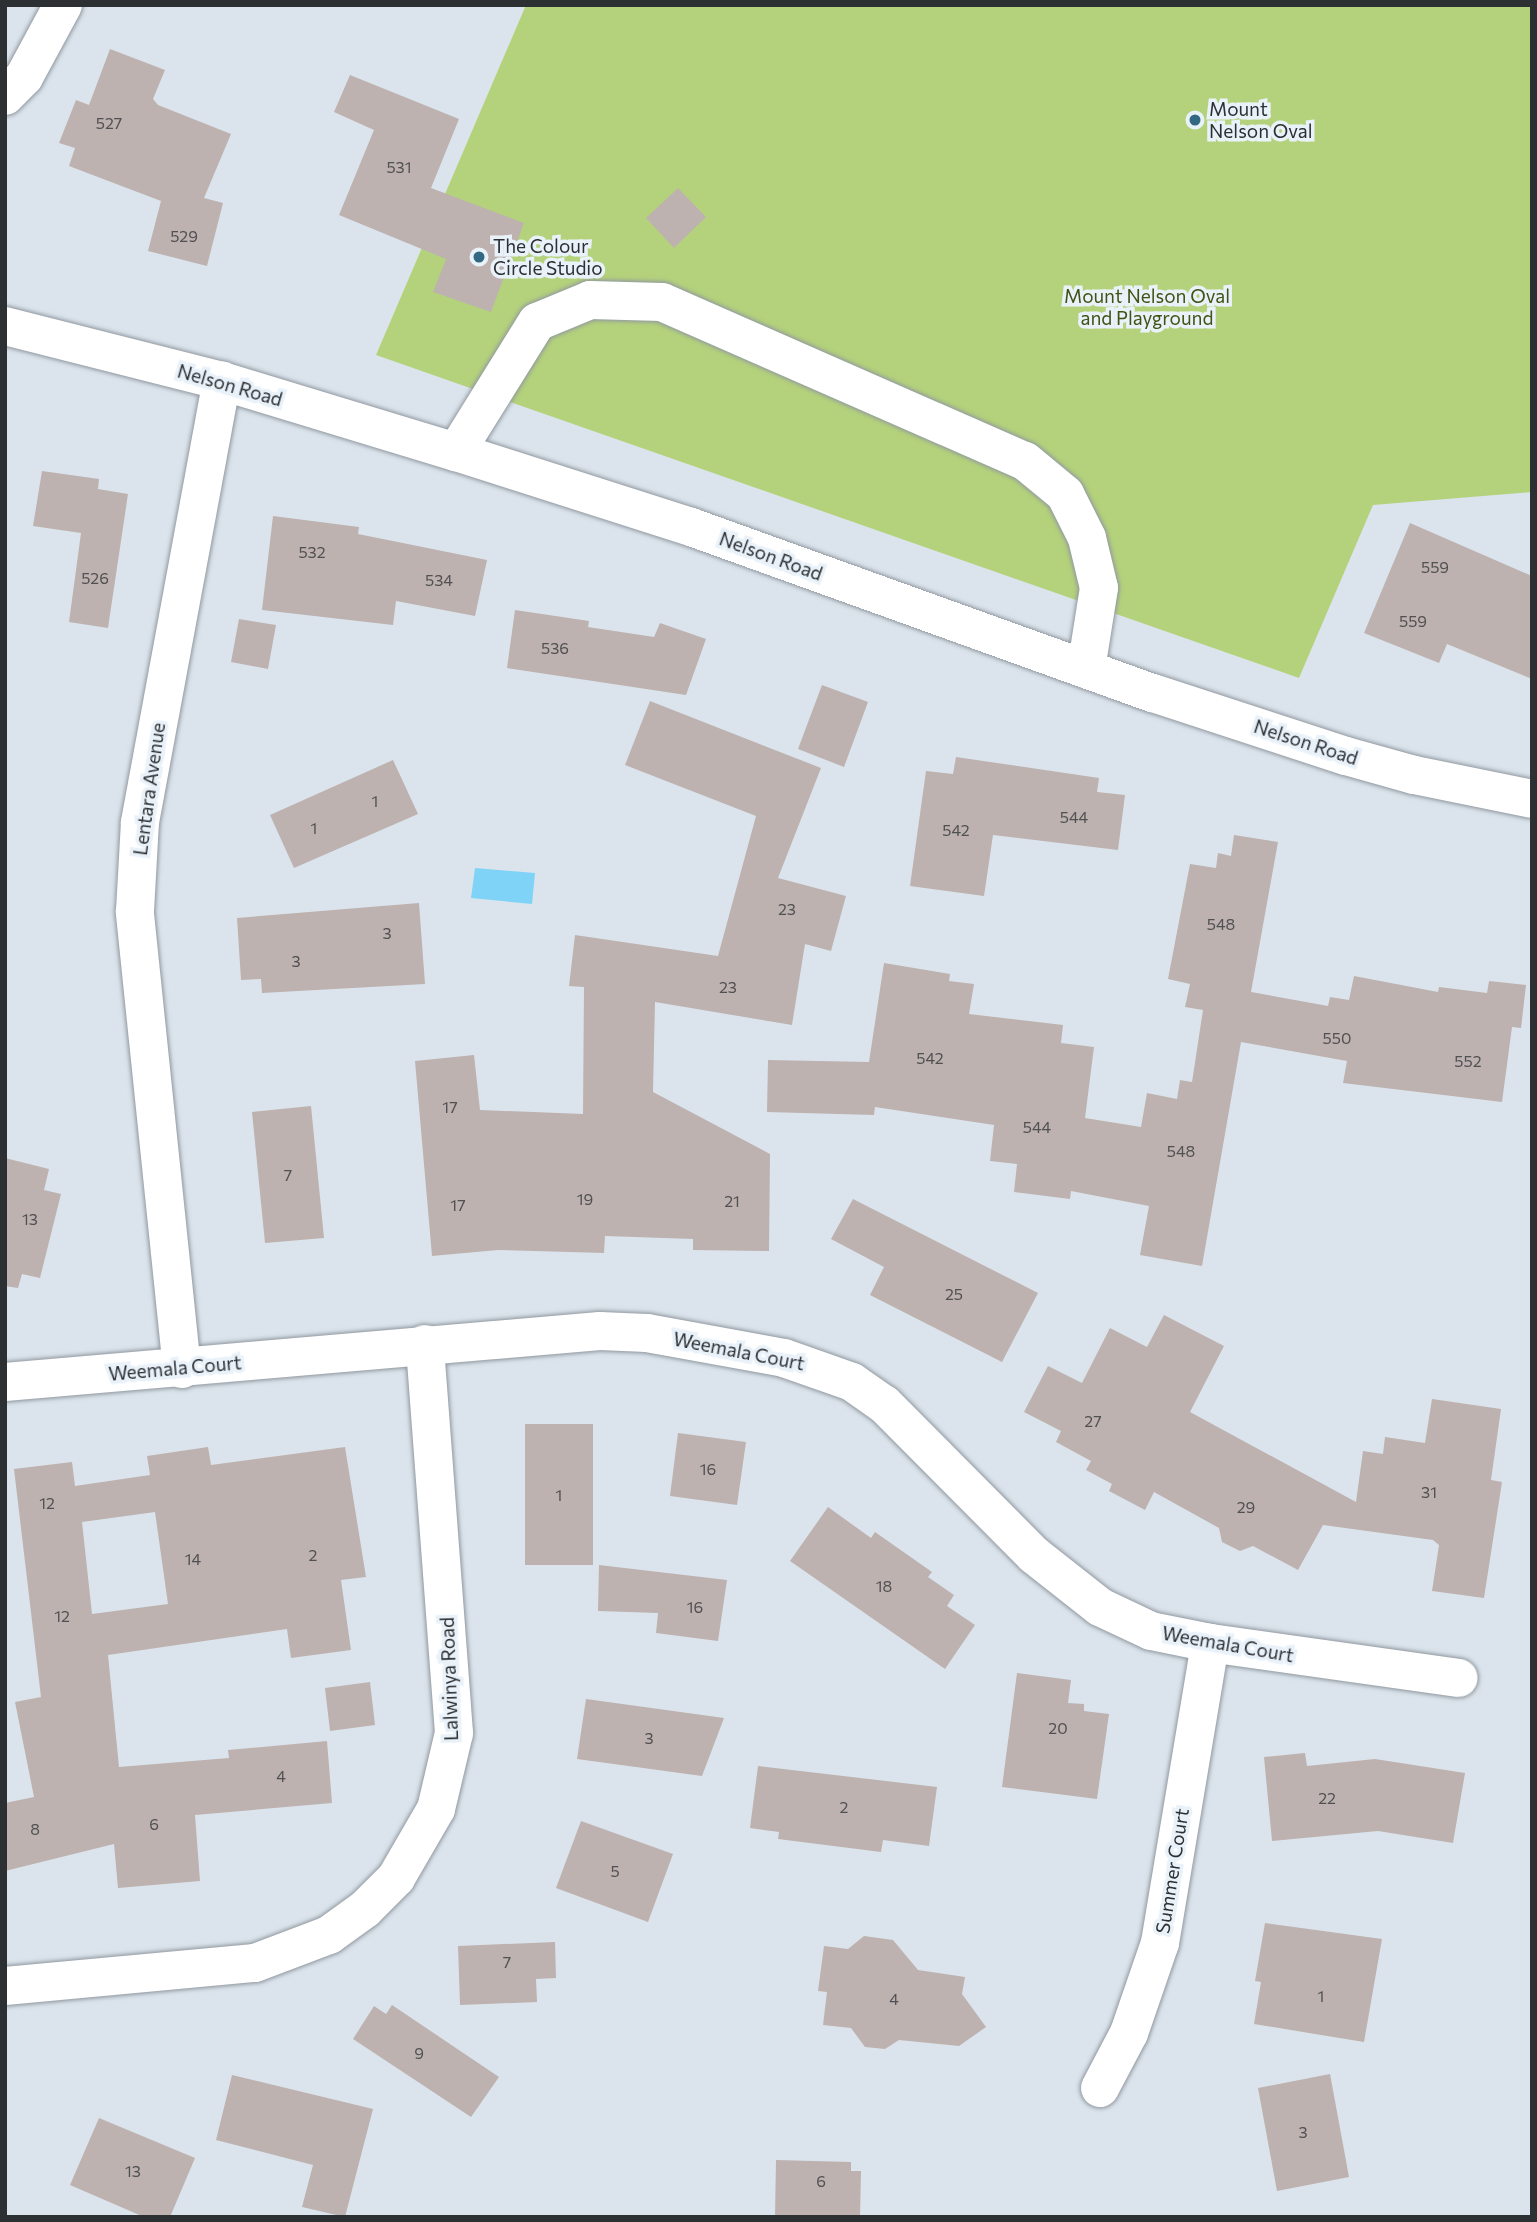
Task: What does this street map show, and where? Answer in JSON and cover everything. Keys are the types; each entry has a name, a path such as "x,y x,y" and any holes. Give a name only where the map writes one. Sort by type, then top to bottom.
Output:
{"street":[{"path":"5,96 24,77 63,5"},
{"path":"456,452 537,322 590,299 662,302 1025,461 1065,494 1087,538 1099,588 1086,669"},
{"name":"Nelson Road","path":"5,326 222,381 691,527 1086,669 1357,759 1532,799"},
{"name":"Lentara Avenue","path":"181,1369 135,911 141,822 222,381"},
{"name":"Weemala Court","path":"5,1382 181,1369 553,1333 635,1333 817,1367 852,1381 884,1404 1065,1583 1100,1607 1152,1631 1210,1643 1459,1678"},
{"name":"Lalwinya Road","path":"5,1986 206,1970 267,1959 329,1935 365,1909 401,1869 436,1809 454,1732 425,1344"},
{"name":"Summer Court","path":"1100,2088 1129,2033 1160,1943 1210,1643"}],"green space":[{"name":"Mount Nelson Oval and Playground","path":"526,5 1532,5 1532,492 1373,505 1299,678 376,355"}],"water":[{"path":"475,868 535,873 532,904 471,898"}],"building":[{"path":"110,49 165,70 153,99 158,105 231,134 204,198 223,203 207,266 148,251 161,201 69,166 75,148 59,143 76,100 89,105"},
{"path":"350,75 459,119 431,188 524,223 491,312 433,292 446,259 339,215 374,130 334,112"},
{"path":"678,188 706,217 674,248 646,218"},
{"path":"42,471 99,479 98,489 128,494 108,628 69,622 81,533 33,526"},
{"path":"273,516 359,527 358,534 487,560 475,616 396,601 393,625 262,610"},
{"path":"1410,523 1532,576 1532,679 1447,644 1439,663 1364,633"},
{"path":"515,610 589,621 588,627 654,637 660,623 706,639 686,695 507,668"},
{"path":"239,619 276,625 268,669 231,662"},
{"path":"822,685 868,702 844,767 798,749"},
{"path":"650,701 821,768 778,878 846,896 831,951 805,944 792,1025 655,1002 653,1092 770,1154 769,1251 693,1250 693,1239 605,1236 604,1253 498,1250 432,1256 415,1061 474,1055 480,1110 583,1114 584,987 569,986 575,935 718,956 756,816 625,765"},
{"path":"956,757 1099,778 1097,792 1125,795 1118,850 993,835 984,896 910,886 926,771 953,774"},
{"path":"393,760 418,814 294,868 270,815"},
{"path":"1234,835 1278,842 1251,992 1328,1006 1330,997 1349,1000 1354,976 1438,992 1439,987 1487,993 1489,981 1526,985 1521,1028 1512,1027 1502,1102 1343,1083 1347,1061 1241,1042 1202,1266 1140,1255 1149,1206 1071,1191 1070,1199 1014,1192 1017,1164 990,1161 994,1125 875,1107 874,1115 767,1112 768,1060 869,1062 884,963 950,974 949,981 974,984 969,1014 1063,1025 1061,1043 1094,1047 1085,1118 1141,1127 1147,1093 1177,1099 1180,1080 1192,1082 1203,1010 1185,1007 1190,984 1168,979 1190,864 1216,868 1218,853 1231,856"},
{"path":"419,903 425,984 262,993 261,979 241,980 237,918"},
{"path":"311,1106 324,1238 265,1243 252,1112"},
{"path":"5,1158 49,1169 44,1190 61,1194 40,1278 22,1274 18,1288 5,1286"},
{"path":"853,1199 1038,1293 1002,1362 870,1295 884,1267 831,1239"},
{"path":"1164,1315 1224,1346 1190,1412 1356,1502 1363,1451 1383,1454 1385,1437 1425,1443 1432,1399 1501,1409 1491,1480 1502,1482 1484,1598 1432,1591 1439,1545 1433,1540 1323,1525 1298,1570 1253,1546 1240,1551 1222,1542 1219,1528 1154,1492 1145,1510 1109,1491 1112,1484 1086,1470 1091,1461 1056,1442 1061,1431 1024,1412 1048,1366 1082,1383 1110,1328 1147,1347"},
{"path":"525,1424 593,1424 593,1565 525,1565"},
{"path":"678,1433 746,1442 737,1505 670,1496"},
{"path":"208,1447 211,1465 345,1447 366,1577 341,1580 351,1650 291,1658 287,1629 108,1655 119,1767 229,1758 228,1750 327,1741 332,1803 195,1815 200,1881 118,1888 114,1844 5,1871 5,1803 34,1797 15,1702 41,1697 14,1469 72,1462 75,1486 150,1475 147,1456","holes":["155,1512 168,1604 92,1614 82,1522"]},
{"path":"828,1507 871,1538 875,1532 932,1572 928,1577 954,1595 947,1606 975,1625 945,1669 790,1561"},
{"path":"599,1565 727,1580 718,1641 656,1633 658,1613 598,1611"},
{"path":"1017,1673 1071,1680 1068,1703 1084,1704 1084,1711 1109,1714 1097,1799 1002,1787"},
{"path":"370,1682 375,1725 330,1731 325,1688"},
{"path":"586,1699 724,1718 702,1776 577,1759"},
{"path":"1305,1753 1307,1766 1375,1759 1465,1773 1453,1843 1378,1831 1272,1841 1264,1757"},
{"path":"758,1766 937,1787 929,1846 883,1840 881,1852 778,1839 779,1832 750,1828"},
{"path":"581,1821 673,1854 648,1922 556,1888"},
{"path":"1265,1923 1382,1939 1364,2042 1254,2024 1261,1982 1255,1981"},
{"path":"864,1936 893,1940 918,1970 965,1977 962,1994 986,2027 959,2046 899,2040 885,2049 865,2047 851,2028 823,2025 827,1992 818,1991 824,1946 848,1949"},
{"path":"555,1942 556,1978 536,1979 537,2002 460,2005 458,1946"},
{"path":"392,2005 499,2077 471,2117 353,2039 374,2006 386,2014"},
{"path":"1330,2074 1349,2177 1277,2191 1258,2088"},
{"path":"232,2075 373,2109 345,2217 302,2207 313,2165 216,2140"},
{"path":"99,2118 195,2158 170,2217 144,2217 70,2185"},
{"path":"776,2160 851,2162 851,2171 861,2171 860,2217 775,2217"}],"place":[{"name":"Mount Nelson Oval","path":"1195,120"},
{"name":"The Colour Circle Studio","path":"479,257"}]}
